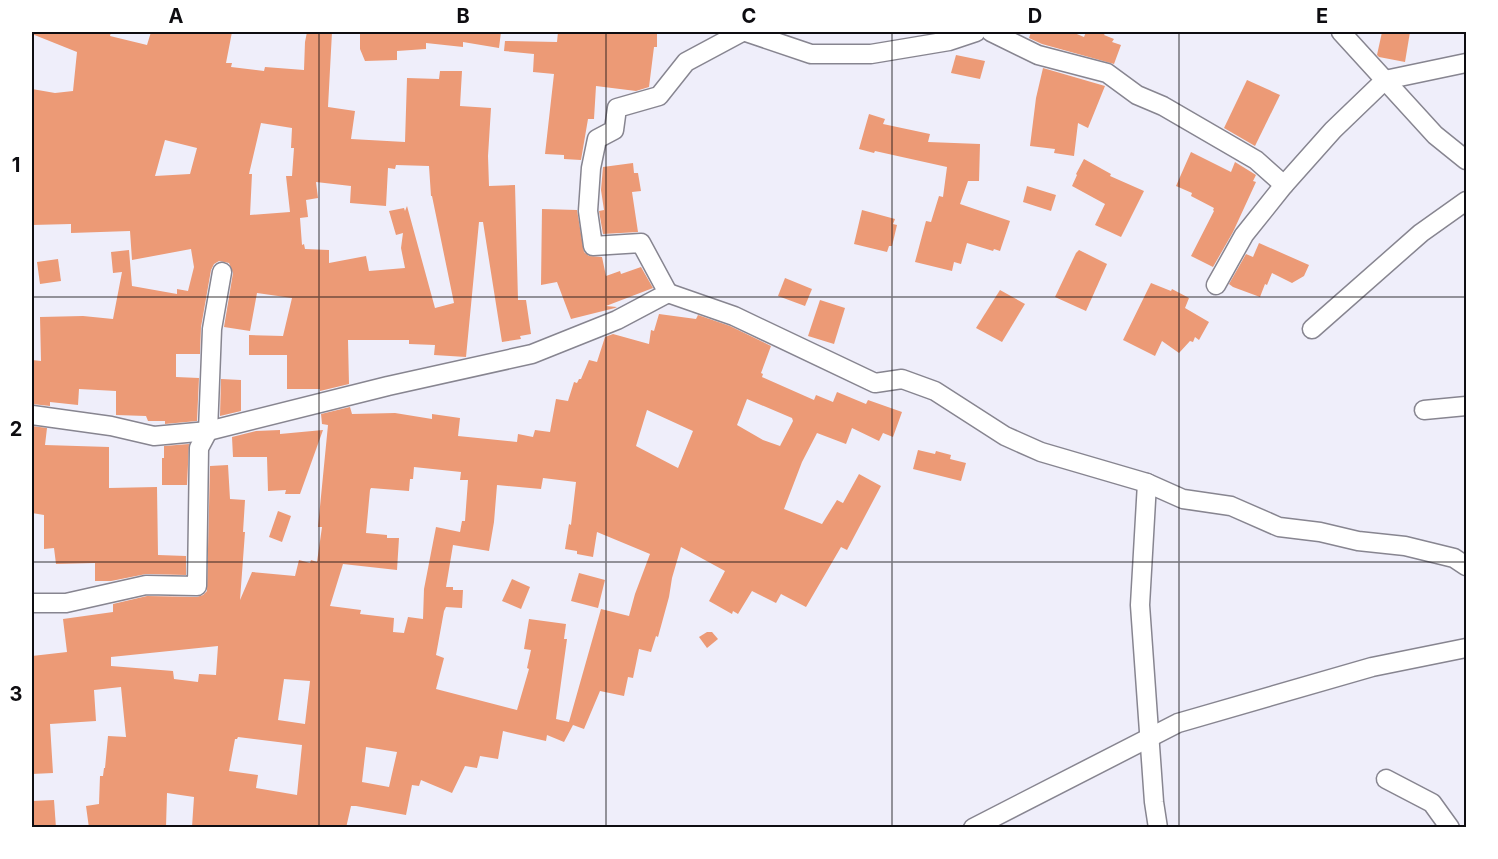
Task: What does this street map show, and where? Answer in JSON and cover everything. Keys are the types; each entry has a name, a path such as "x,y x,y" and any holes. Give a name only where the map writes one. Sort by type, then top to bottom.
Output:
{"street":[{"path":"742,32 686,62 659,96 617,108 614,130 597,139 591,168 588,211 593,246 641,243 668,293 734,316 875,383 902,379 935,391 1005,436 1041,452 1147,483 1183,499 1231,506 1279,527 1320,532 1358,541 1405,546 1454,558 1467,566"},
{"path":"746,32 811,54 871,54 949,40 976,32"},
{"path":"991,32 1038,55 1107,73 1137,95 1163,105 1256,160 1284,185"},
{"path":"1341,32 1435,135 1467,160"},
{"path":"1216,285 1244,235 1284,185 1333,130 1385,80 1467,63"},
{"path":"1312,329 1421,233 1467,201"},
{"path":"32,603 66,603 147,585 197,586 199,448 208,431 212,329 222,272"},
{"path":"32,415 111,426 154,436 208,431 388,386 532,354 617,320 668,293"},
{"path":"1424,410 1467,406"},
{"path":"1147,483 1140,605 1154,802 1158,828"},
{"path":"974,828 1178,723 1372,667 1467,648"},
{"path":"1386,779 1432,803 1450,828"}],"building":[{"path":"32,32 111,32 110,36 147,45 151,32 232,32 226,63 232,63 231,67 264,71 265,67 304,70 307,32 332,32 328,107 355,111 351,139 405,142 407,78 439,79 440,71 462,71 460,106 491,108 489,186 515,185 518,300 526,300 531,334 520,336 521,339 502,342 483,222 479,222 466,357 434,355 435,345 409,344 409,340 348,340 349,384 320,391 320,389 287,389 287,355 249,355 249,335 283,336 292,298 257,293 250,331 224,327 233,273 229,263 219,261 211,270 201,327 200,354 176,354 176,377 199,378 197,421 165,424 165,421 148,421 146,416 116,415 116,391 79,389 78,405 50,402 50,406 32,404 32,360 41,361 40,317 83,316 113,319 122,272 113,273 111,252 129,250 132,286 177,294 177,289 188,291 194,267 191,249 132,260 130,231 71,233 71,224 32,225 32,89 55,93 73,91 77,52 32,34","holes":["261,123 292,128 291,148 294,148 292,176 286,176 290,212 250,215 252,174 249,174","165,140 197,148 190,174 155,176","396,165 429,166 431,196 454,303 435,308 407,206 405,211 404,208 389,211 396,235 403,233 401,248 405,268 369,271 366,256 329,263 329,250 305,249 304,244 302,245 300,218 308,217 306,200 318,198 316,182 351,186 350,203 386,206 388,168 395,169"]},
{"path":"360,32 501,32 499,48 463,42 463,47 426,43 426,49 397,51 397,60 365,61 360,49"},
{"path":"558,32 657,32 657,47 654,47 649,87 636,91 596,86 594,119 588,119 581,160 564,159 564,155 545,154 554,74 533,72 534,54 504,51 505,41 557,42"},
{"path":"1031,32 1072,32 1084,37 1086,32 1106,32 1104,35 1114,39 1112,42 1121,45 1114,64 1042,44 1029,38"},
{"path":"1382,32 1410,32 1405,62 1377,55"},
{"path":"956,55 985,61 980,79 951,73"},
{"path":"1043,68 1105,86 1088,128 1078,123 1074,156 1054,153 1055,149 1030,146 1036,98"},
{"path":"1247,80 1280,95 1255,146 1224,128"},
{"path":"869,114 885,119 883,124 930,134 928,142 980,144 979,181 968,181 960,204 1010,221 1000,251 967,243 961,264 954,262 952,271 915,262 926,221 931,222 939,196 943,197 947,167 859,149"},
{"path":"1191,152 1231,172 1235,162 1256,175 1253,181 1256,182 1233,232 1213,267 1191,256 1214,208 1191,196 1192,193 1176,186"},
{"path":"1084,159 1111,174 1110,176 1144,191 1121,237 1095,225 1105,204 1072,186"},
{"path":"633,163 634,173 638,173 641,191 632,192 638,232 603,234 599,211 604,210 601,190 603,167"},
{"path":"1027,186 1056,195 1051,211 1023,202"},
{"path":"542,209 577,210 584,252 589,256 602,257 606,276 641,267 653,288 606,306 617,307 615,308 571,319 557,282 541,285"},
{"path":"862,210 895,219 893,224 897,225 892,246 889,246 887,252 854,244"},
{"path":"1259,243 1309,265 1304,276 1292,283 1272,273 1260,297 1233,287 1229,284 1246,254 1253,257"},
{"path":"1079,250 1107,264 1086,311 1055,297"},
{"path":"58,259 61,281 40,284 37,262"},
{"path":"785,278 812,289 805,306 778,296"},
{"path":"1151,283 1171,291 1172,289 1189,298 1185,308 1209,322 1199,340 1195,337 1193,342 1190,341 1179,353 1162,341 1155,356 1123,340"},
{"path":"1000,290 1025,304 1002,342 976,328"},
{"path":"820,300 845,308 834,344 808,336"},
{"path":"659,314 696,319 698,315 730,326 771,346 761,373 762,377 814,400 816,395 833,402 837,392 866,404 868,400 902,412 893,437 883,433 879,441 852,428 846,444 817,433 802,462 784,509 822,524 837,500 843,503 859,474 881,486 847,550 841,547 806,607 781,594 776,603 752,591 738,614 733,611 732,614 709,601 725,571 681,547 658,637 656,636 651,652 639,649 633,678 628,677 624,696 600,691 584,729 573,725 564,742 547,735 546,741 503,731 498,759 480,756 477,768 465,766 452,793 421,780 419,786 412,785 406,815 351,806 346,828 192,827 194,797 167,793 166,827 89,828 86,806 99,804 100,776 103,776 105,768 108,736 126,737 121,687 94,690 96,721 50,724 53,773 32,774 32,656 67,652 63,619 113,612 113,604 147,596 197,597 207,591 210,466 228,465 230,499 245,500 240,600 252,572 295,576 299,560 317,562 322,527 318,527 328,425 322,424 321,414 350,407 352,414 395,413 432,419 432,414 460,418 458,436 517,442 518,434 533,437 535,430 550,432 556,399 568,401 574,382 577,383 581,379 589,360 597,362 605,337 613,334 649,344 651,330 654,331","holes":["747,399 792,418 793,421 780,446 763,440 737,425","647,410 693,431 678,468 636,446","414,467 461,472 460,480 468,480 465,521 462,521 460,532 436,527 424,589 423,619 408,617 404,633 393,632 394,618 360,614 361,610 330,606 343,564 397,570 399,538 366,533 370,490 371,488 409,491 410,479 413,479","543,478 576,482 571,525 569,524 565,549 593,557 597,532 650,554 629,616 601,609 569,722 556,719 567,639 564,639 566,624 529,619 524,649 531,650 527,668 529,669 517,710 436,689 444,658 436,655 444,611 446,607 462,608 463,590 446,587 453,545 489,551 497,485 541,489","218,646 216,675 199,674 198,682 174,679 173,671 111,666 111,657","284,679 310,681 305,724 278,720","238,737 302,745 297,795 256,788 258,775 229,771 235,739","366,747 397,752 389,787 362,782"]},
{"path":"221,379 241,380 241,411 220,416"},
{"path":"32,426 47,428 45,445 109,447 109,488 157,487 158,555 186,556 186,575 146,574 111,581 95,581 95,563 56,564 54,548 44,549 44,515 32,513"},
{"path":"280,430 280,434 323,430 300,494 285,494 286,490 268,491 267,457 233,457 232,437 256,431"},
{"path":"189,444 187,485 162,485 164,446"},
{"path":"918,450 951,455 950,459 966,463 961,481 913,469"},
{"path":"278,511 291,516 282,542 269,537"},
{"path":"579,573 605,580 598,608 571,601"},
{"path":"512,579 530,587 521,609 502,601"},
{"path":"712,632 718,639 707,648 699,637"},
{"path":"54,800 56,828 32,828 32,801"}]}
